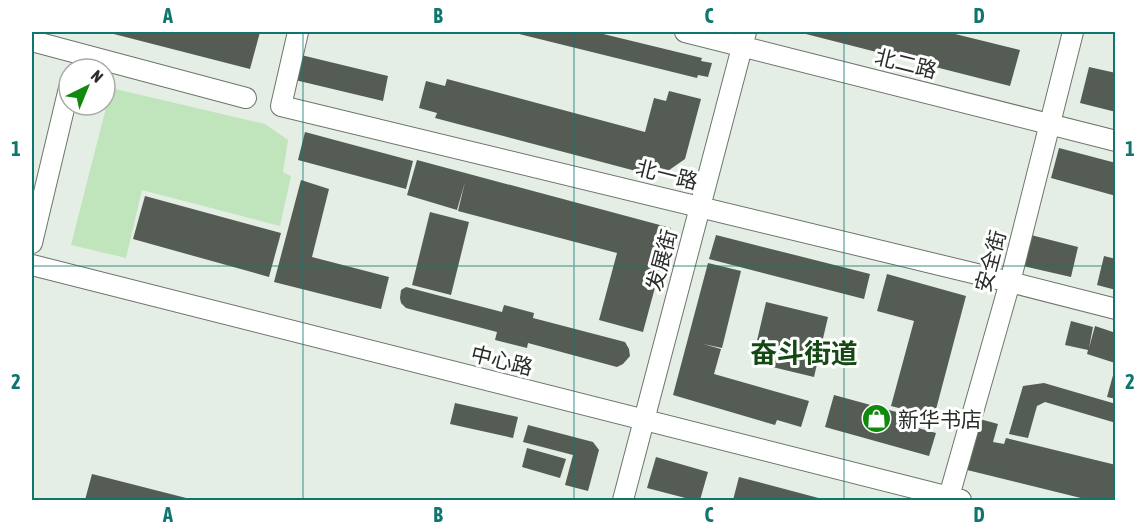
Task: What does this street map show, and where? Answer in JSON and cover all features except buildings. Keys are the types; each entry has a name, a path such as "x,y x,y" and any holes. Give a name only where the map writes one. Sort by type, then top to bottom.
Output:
{"street":[{"name":"北一路","path":"298,32 281,106 1116,309"},
{"name":"北二路","path":"685,32 744,39 1050,125 1116,141"},
{"name":"安全街","path":"952,500 1073,32"},
{"name":"发展街","path":"623,501 744,39"},
{"path":"32,41 66,57"},
{"path":"117,70 246,98"},
{"path":"32,243 62,117"},
{"name":"中心路","path":"32,265 952,500"}],"green space":[{"path":"117,89 265,124 288,140 283,172 291,176 280,226 142,190 126,258 71,245 104,117 117,117"}],"place":[{"name":"新华书店","path":"877,419"}],"district":[{"name":"奋斗街道","path":"804,353"}]}
